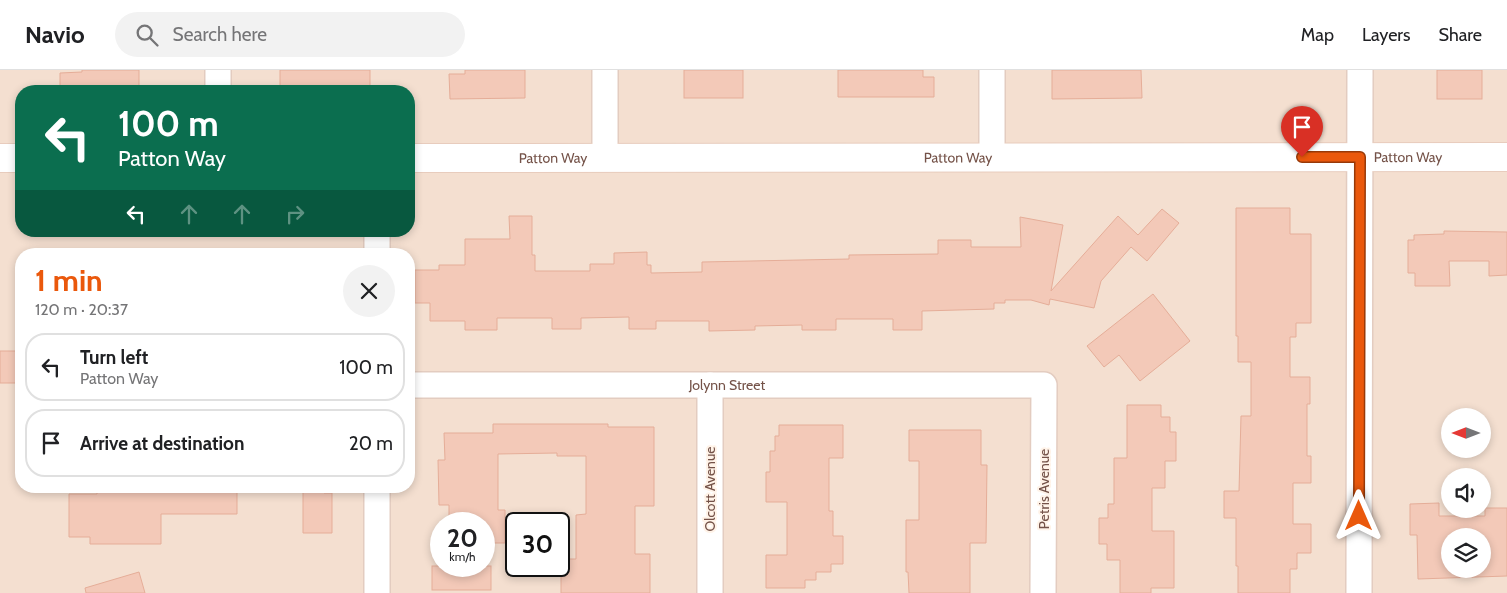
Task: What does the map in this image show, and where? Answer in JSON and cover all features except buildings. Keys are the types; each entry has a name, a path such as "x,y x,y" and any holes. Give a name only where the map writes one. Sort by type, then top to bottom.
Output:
{"street":[{"path":"218,70 218,85"},
{"path":"605,70 605,158"},
{"path":"992,70 992,157"},
{"path":"1359,593 1360,70"},
{"name":"Patton Way","path":"415,158 1507,157"},
{"path":"0,158 15,158"},
{"name":"Jolynn Street","path":"415,384 1044,386"},
{"name":"Olcott Avenue","path":"710,385 710,593"},
{"name":"Petris Avenue","path":"1044,386 1044,593"},
{"path":"377,493 377,593"}],"shaded area":[{"path":"0,70 1507,70 1507,593 0,593"}],"route":[{"path":"1302,157 1360,157 1359,516"}]}
